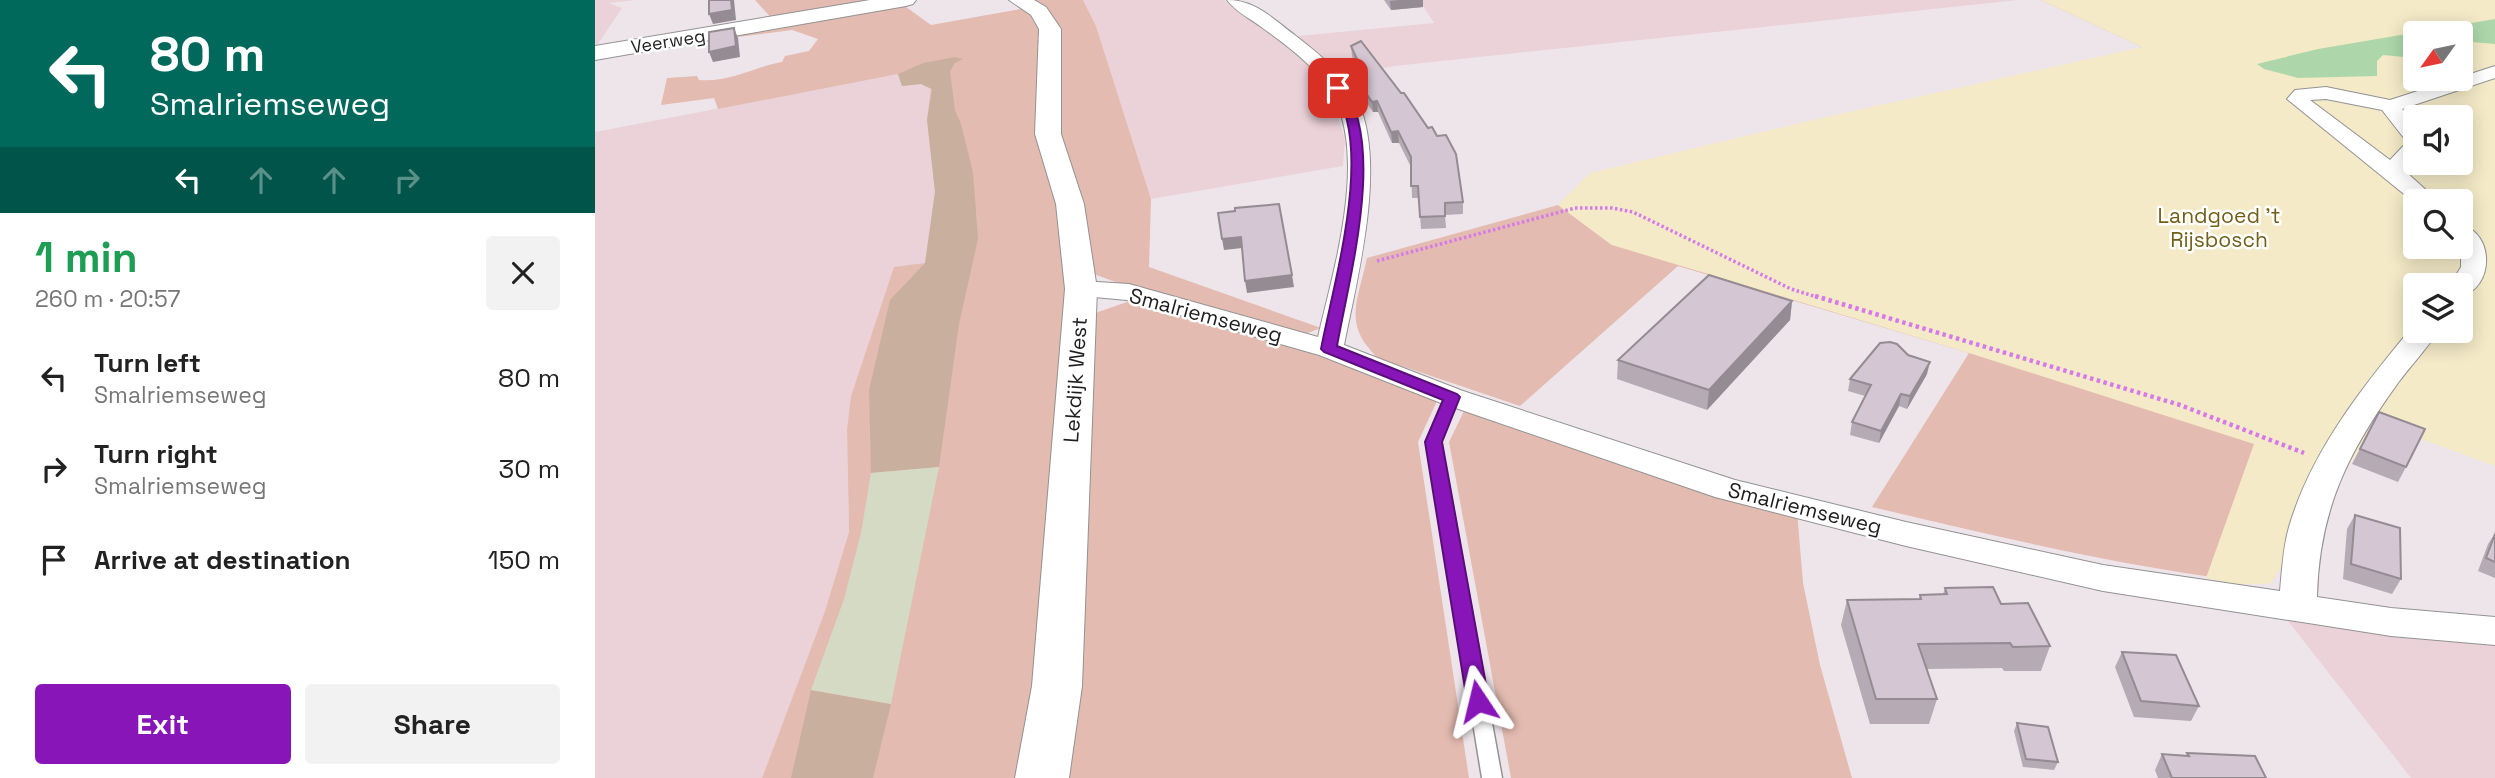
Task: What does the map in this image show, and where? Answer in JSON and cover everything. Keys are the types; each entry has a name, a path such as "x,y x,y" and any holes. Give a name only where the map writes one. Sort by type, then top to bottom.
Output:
{"street":[{"name":"Veerweg","path":"595,52 906,0"},
{"name":"Lekdijk West","path":"1019,0 1039,11 1050,29 1048,134 1070,204 1081,289 1058,686 1042,778"},
{"path":"1234,0 1273,27 1328,74 1348,101 1359,152 1345,267 1329,349"},
{"path":"2413,189 2297,99 2299,96 2326,93 2391,106 2495,72"},
{"path":"2391,106 2393,115 2403,123"},
{"path":"2356,144 2403,146"},
{"path":"2391,171 2403,157"},
{"path":"2473,256 2476,264 2473,273"},
{"name":"Smalriemseweg","path":"1081,289 1129,292 1329,349 1452,397 1727,489 1906,534 2103,578 2391,622 2495,631"},
{"path":"2298,608 2306,528 2331,463 2414,343"}],"lane":[{"path":"1452,397 1434,442 1492,778"}],"path":[{"path":"1345,267 1368,264 1574,208 1612,208 1633,212 1791,289 2179,405 2331,463"}],"shaded area":[{"path":"595,0 636,0 609,3 622,8 595,45"},
{"path":"1083,0 1224,0 1266,29 1326,81 1345,139 1343,166 1151,199 1096,26"},
{"path":"1419,0 2018,0 1395,66 1338,75 1298,36 1434,23"},
{"path":"2495,19 2495,44 2473,42 2473,23"},
{"path":"2403,35 2403,57 2383,55 2377,61 2377,76 2298,78 2264,69 2257,64 2318,49"},
{"path":"955,57 963,59 955,63 950,71 955,110 973,172 978,239 959,324 939,467 871,473 869,390 890,300 925,263 935,192 927,120 932,89 921,84 902,86 898,74 923,63"},
{"path":"898,74 902,86 921,84 932,89 927,120 935,192 925,263 894,268 851,396 847,429 849,532 825,611 762,778 595,778 595,132"},
{"path":"939,467 891,704 811,690 844,599 861,533 871,473"},
{"path":"2284,616 2495,644 2495,778 2411,778"},
{"path":"811,690 891,704 873,778 791,778"}],"green space":[{"path":"755,0 892,0 774,21"},
{"path":"1027,0 1083,0 1096,26 1151,199 1149,267 1321,328 1305,334 1121,284 1091,273 1062,135 1054,18 1038,3"},
{"name":"Landgoed 't Rijsbosch","path":"2041,0 2495,0 2473,21 2403,21 2403,91 2406,91 2398,101 2403,130 2403,175 2411,175 2413,189 2403,189 2403,259 2450,259 2431,273 2403,273 2403,306 2313,463 2270,584 2119,562 1872,507 1969,353 1678,266 1520,406 1378,358 1367,346 1356,323 1357,300 1367,258 1558,205 1612,245 2142,47"},
{"name":"Landgoed 't Rijsbosch","path":"2041,0 2495,0 2495,466 2377,423 2270,584 2237,584 2206,578 2254,444 1969,353 1612,245 1558,205 1590,173 2142,47"},
{"path":"902,4 931,25 1026,8 1039,31 1039,60 1069,314 1035,683 1019,778 762,778 825,611 849,532 847,429 851,396 894,267 925,263 935,192 927,120 931,89 921,84 902,86 898,74 718,109 714,98 661,105 667,78 697,76 699,80 710,80 731,77 782,62 785,56 809,51 818,39 792,30 738,37 737,34"},
{"path":"1130,301 1302,350 1438,399 1418,442 1469,778 1061,778 1090,321 1098,312"},
{"path":"1465,409 1797,511 1803,583 1820,665 1852,778 1511,778 1449,442"}],"building":[{"path":"709,0 731,0 732,10 709,14"},
{"path":"734,28 736,46 709,52 709,32"},
{"path":"1361,41 1401,93 1404,93 1428,128 1432,127 1437,136 1446,135 1456,154 1463,202 1445,203 1445,216 1420,217 1418,186 1411,186 1411,157 1398,131 1391,132 1377,101 1372,102 1357,80 1366,79 1351,46"},
{"path":"1279,204 1292,275 1245,281 1241,237 1222,239 1218,213 1235,211 1235,208"},
{"path":"1709,275 1792,301 1709,390 1618,360"},
{"path":"1880,343 1897,344 1908,355 1930,362 1910,396 1901,394 1881,431 1852,422 1871,385 1850,379"},
{"path":"2379,412 2425,429 2406,467 2360,449"},
{"path":"2355,515 2400,528 2401,579 2351,564"},
{"path":"2495,534 2495,562 2486,558"},
{"path":"1993,587 2001,604 2028,603 2050,646 2013,647 2010,643 1918,644 1937,699 1876,699 1847,600 1921,599 1920,595 1947,594 1945,588"},
{"path":"2122,652 2176,655 2199,706 2141,701"},
{"path":"2017,723 2048,727 2058,762 2026,759"},
{"path":"2187,753 2255,756 2266,778 2172,778 2162,754 2189,756"}],"route":[{"path":"1338,88 1348,101 1355,122 1359,152 1354,214 1329,349 1452,397 1434,442 1478,701"}]}
